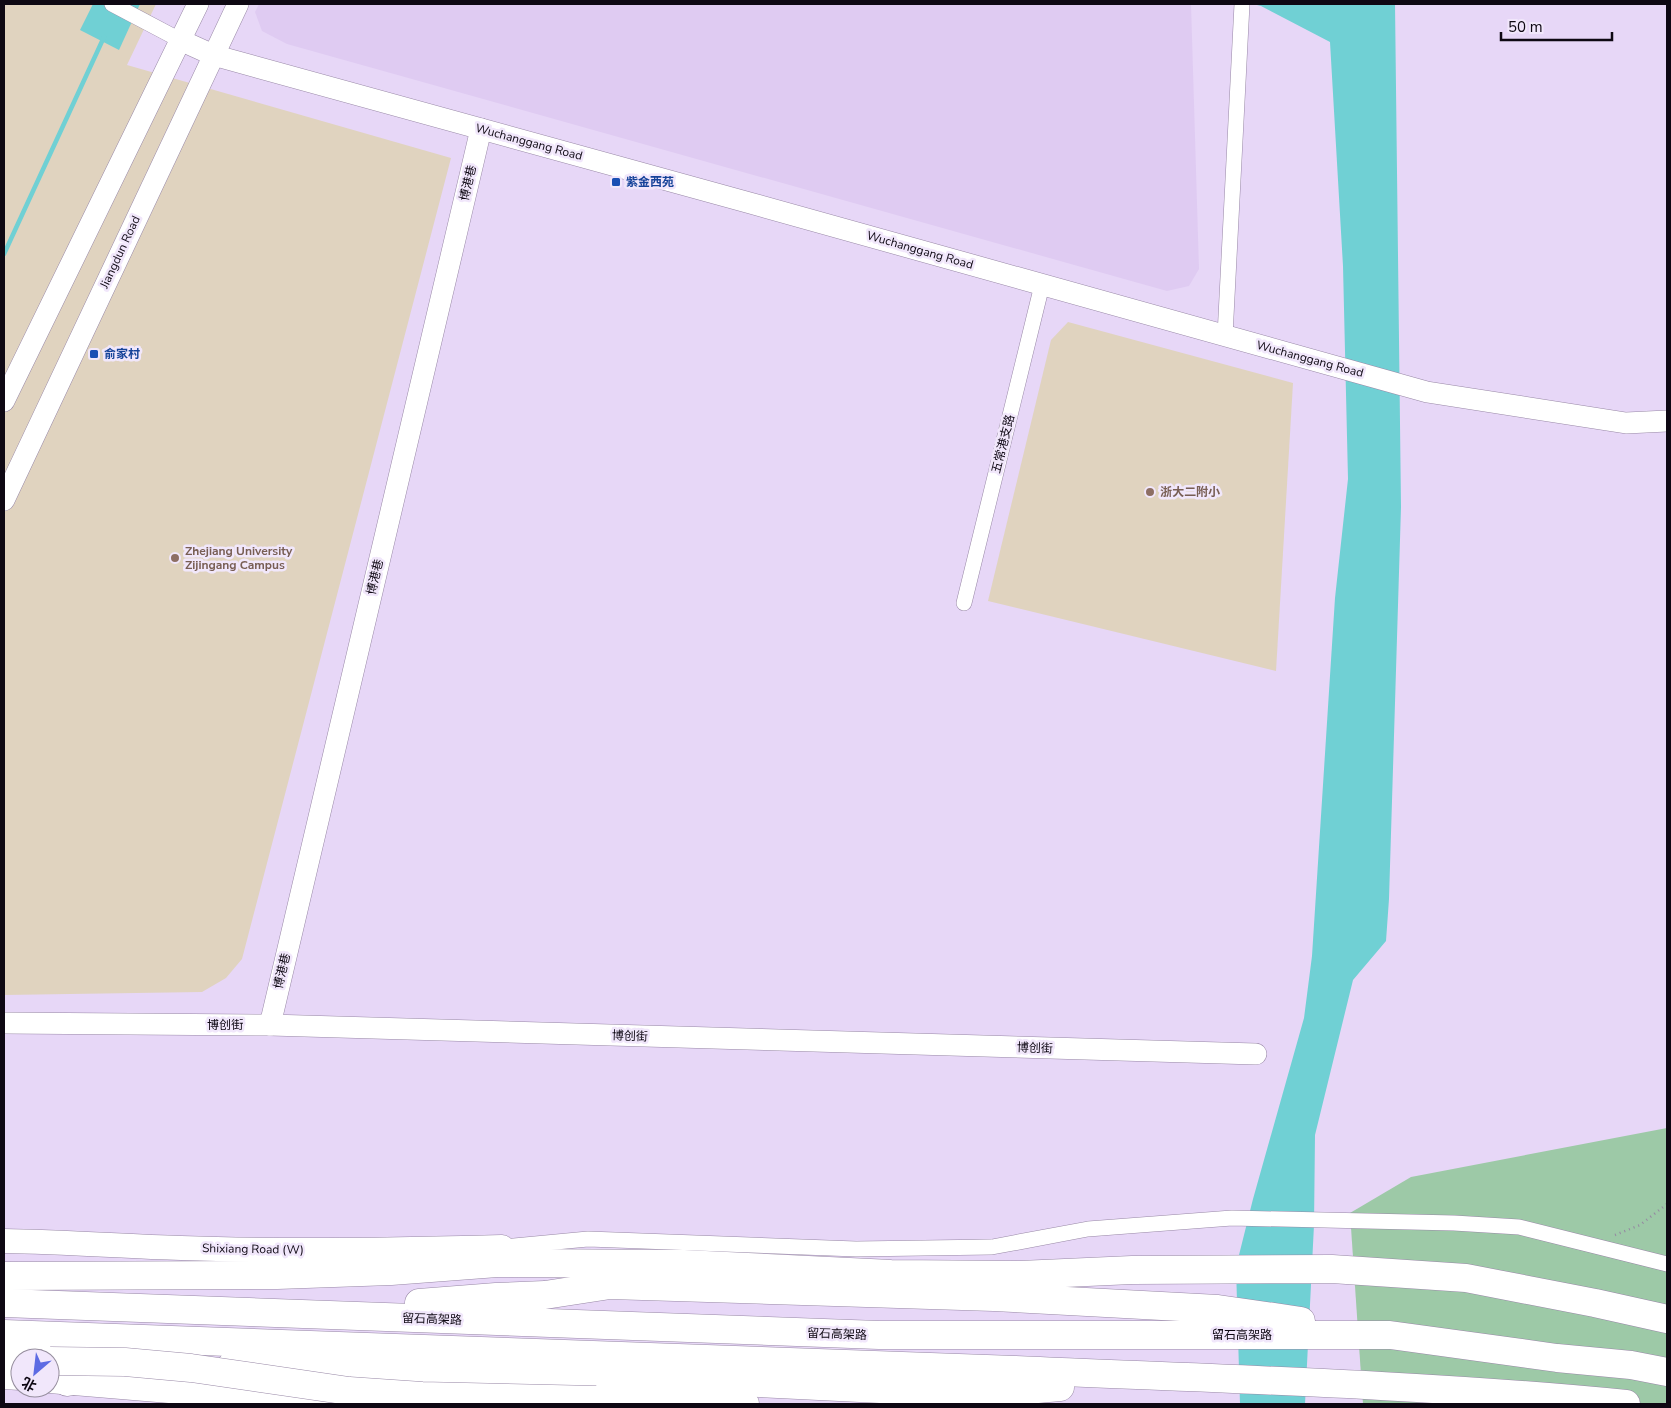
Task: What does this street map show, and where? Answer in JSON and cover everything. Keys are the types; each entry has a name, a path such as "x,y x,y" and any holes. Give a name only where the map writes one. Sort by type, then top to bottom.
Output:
{"highway":[{"path":"502,1246 684,1264"},
{"path":"4,1276 277,1275 391,1271 497,1264 684,1264 891,1274 1020,1275 1132,1270 1332,1269 1466,1278 1596,1302 1667,1319"},
{"path":"4,1287 112,1290 219,1304 334,1307 388,1306 545,1295 610,1285 994,1296 1218,1308 1390,1335"},
{"path":"1596,1302 1667,1301"},
{"name":"留石高架路","path":"4,1303 879,1335 1390,1335 1667,1372"},
{"path":"4,1334 806,1362 1481,1392 1626,1404"},
{"path":"60,1361 125,1362 191,1368 358,1392 422,1396 596,1388 984,1394 1072,1386 1253,1391 1291,1383"},
{"path":"60,1381 147,1369 204,1364 417,1371 745,1404"}],"main road":[{"name":"Shixiang Road (W)","path":"4,1241 77,1242 181,1248 300,1250 386,1250 502,1246"},
{"path":"60,1381 324,1404"}],"street":[{"path":"112,4 180,40"},
{"path":"4,401 198,4"},
{"name":"Jiangdun Road","path":"4,500 238,4"},
{"path":"1225,336 1242,4"},
{"name":"Wuchanggang Road","path":"180,40 212,56 750,202 1427,392 1626,423 1667,421"},
{"name":"博港巷","path":"270,1025 480,129"},
{"name":"五常港支路","path":"964,603 1042,285"},
{"name":"博创街","path":"4,1023 270,1025 1256,1054"},
{"path":"502,1246 588,1239 856,1249 992,1247 1088,1229 1232,1218 1454,1223 1519,1227 1667,1264"}],"path":[{"path":"1587,1244 1640,1225 1667,1204"}],"shaded area":[{"name":"Zhejiang University Zijingang Campus","path":"4,4 156,4 127,65 451,158 242,959 226,978 202,992 4,995"},
{"path":"93,4 140,4 119,50 80,30"},
{"path":"259,4 1191,4 1199,269 1189,286 1167,291 287,44 262,31 255,12"},
{"path":"1253,4 1395,4 1401,507 1389,899 1386,941 1353,980 1315,1135 1314,1225 1305,1404 1240,1404 1236,1267 1253,1199 1304,1018 1312,956 1335,598 1348,479 1343,266 1330,42 1261,6"},
{"name":"浙大二附小","path":"1068,322 1293,383 1276,671 988,601 1051,340"},
{"path":"1667,1128 1667,1404 1363,1404 1350,1213 1411,1177"}],"waterway":[{"path":"4,254 104,37"}],"place":[{"name":"紫金西苑","path":"616,182"},
{"name":"俞家村","path":"94,354"},
{"name":"浙大二附小","path":"1150,492"},
{"name":"Zhejiang University Zijingang Campus","path":"175,558"}]}
